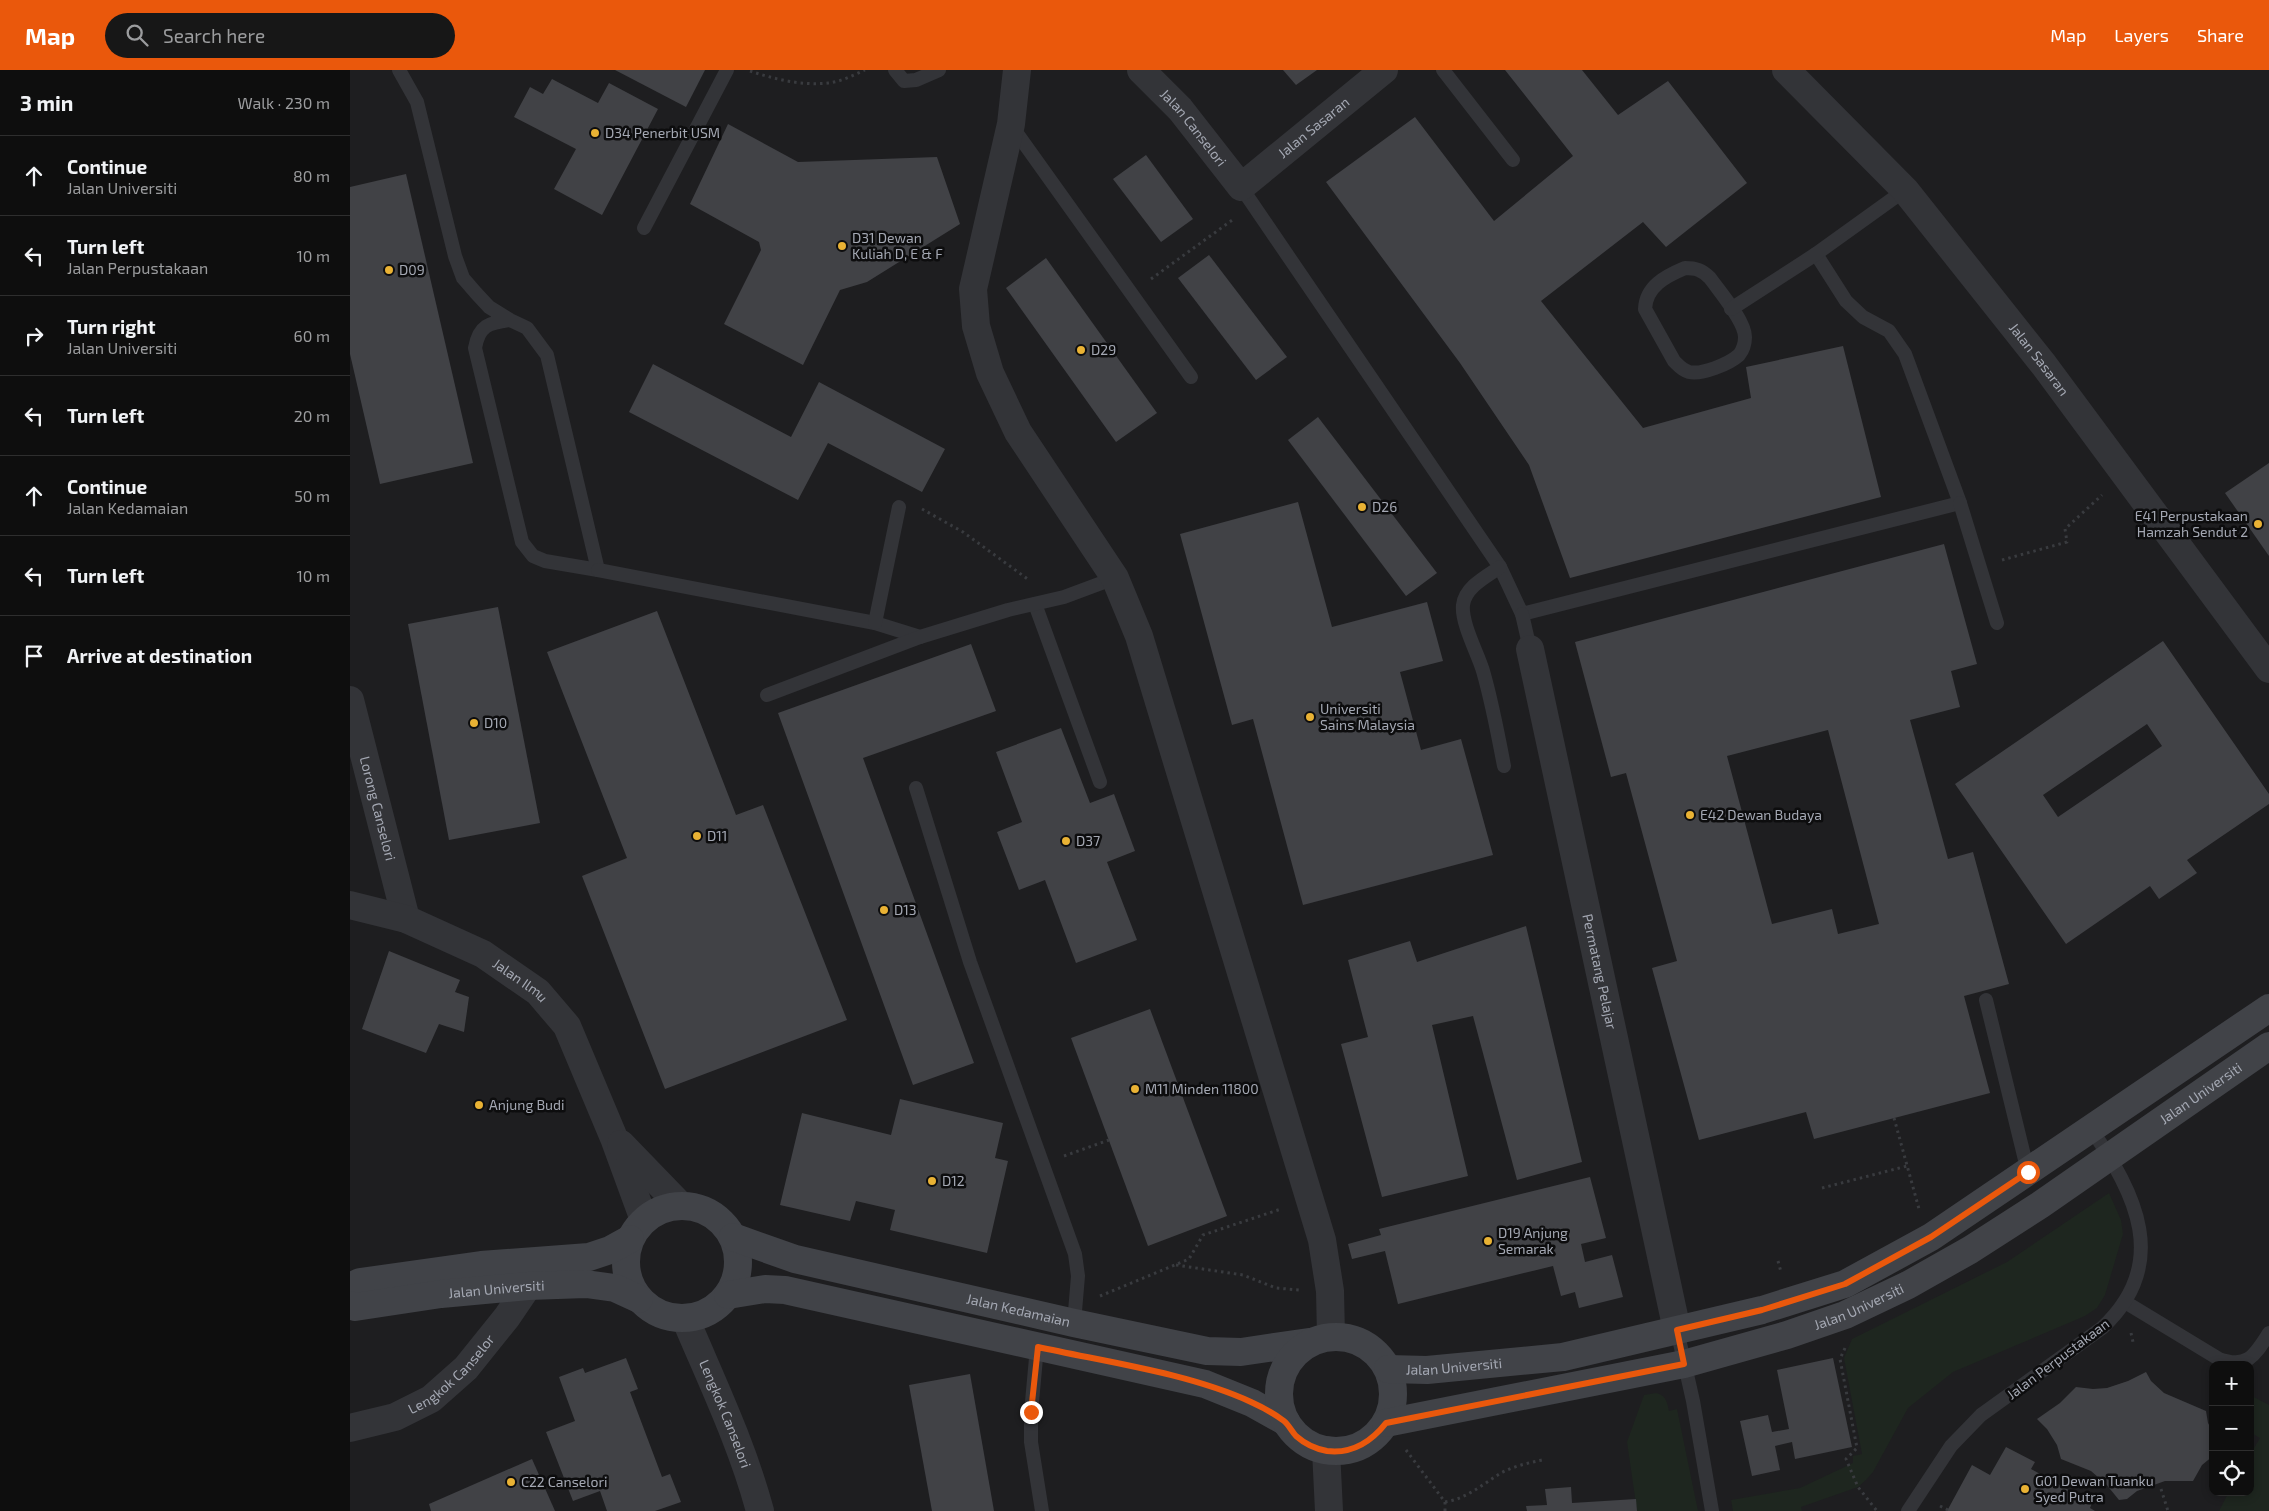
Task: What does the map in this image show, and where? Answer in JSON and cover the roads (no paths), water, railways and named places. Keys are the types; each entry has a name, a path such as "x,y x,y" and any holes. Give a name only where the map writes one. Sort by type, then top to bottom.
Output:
{"street":[{"path":"1017,70 1011,124 974,289 976,326 990,373 1018,432 1115,578 1139,636 1322,1240 1330,1291 1320,1339"},
{"name":"Jalan Canselori","path":"1141,70 1180,109 1241,187"},
{"name":"Jalan Sasaran","path":"1241,187 1384,70"},
{"name":"Jalan Sasaran","path":"1786,70 1905,190 2044,365 2269,669"},
{"name":"Permatang Pelajar","path":"1530,649 1677,1330"},
{"name":"Lorong Canselori","path":"350,700 406,918"},
{"name":"Jalan Ilmu","path":"350,905 406,918 483,954 538,992 567,1026 614,1138 637,1229"},
{"name":"Jalan Universiti","path":"1388,1369 1427,1370 1563,1357 1762,1310 1845,1284 1931,1237 2269,1008"},
{"name":"Jalan Universiti","path":"1386,1423 1684,1364 1787,1335 1845,1315 1908,1285 1970,1250 2040,1205 2269,1046"},
{"name":"Jalan Ilmu","path":"614,1138 680,1205"},
{"path":"680,1205 696,1208 711,1214 724,1224 733,1237 738,1256 737,1276 728,1295 716,1307 702,1315 685,1318 668,1316 652,1310 639,1299 629,1281 626,1260 637,1229 661,1209 680,1205"},
{"name":"Jalan Universiti","path":"350,1287 360,1282 482,1265 589,1257 610,1250 637,1229"},
{"name":"Jalan Kedamaian","path":"733,1237 795,1259 1074,1323 1207,1351 1240,1352 1320,1339"},
{"name":"Jalan Universiti","path":"350,1305 356,1307 441,1294 528,1286 586,1284 615,1288 639,1299"},
{"name":"Lengkok Canselor","path":"350,1428 395,1417 431,1399 466,1368 507,1317 528,1286"},
{"path":"728,1295 765,1289 785,1290 1204,1384 1252,1403 1286,1422"},
{"name":"Lengkok Canselori","path":"685,1318 751,1478 760,1511"},
{"path":"1320,1339 1352,1339 1367,1345 1379,1356 1388,1369 1394,1387 1392,1406 1386,1423 1366,1443 1354,1449 1340,1451 1310,1446 1296,1436 1286,1422 1279,1405 1278,1386 1284,1368 1294,1353 1320,1339"},
{"path":"1326,1450 1329,1511"}],"lane":[{"path":"399,70 417,102 455,256 463,278 489,307 527,328 547,355 598,570"},
{"path":"644,228 727,70"},
{"path":"895,70 904,81 916,80 939,70"},
{"path":"1443,70 1514,160"},
{"path":"1011,124 1191,378"},
{"name":"Permatang Pelajar","path":"1241,187 1500,567 1522,614 1530,649"},
{"path":"1731,309 1816,254 1905,190"},
{"path":"1816,254 1846,301 1863,317 1889,331 1905,354 1960,503 1997,623"},
{"path":"1685,268 1695,268 1704,272 1731,309 1745,335 1744,346 1739,354 1730,361 1696,373 1680,368 1674,361 1645,309 1645,300 1649,291 1656,284 1685,268"},
{"path":"510,320 494,322 483,328 477,337 475,348 522,542 533,556 545,561 875,623 920,637"},
{"path":"1522,614 1960,503"},
{"path":"875,623 899,507"},
{"path":"1500,567 1475,585 1467,594 1463,605 1465,621 1488,692 1504,766"},
{"path":"767,695 920,637 1008,610 1056,599 1115,578"},
{"path":"1035,604 1100,782"},
{"path":"916,788 970,962 1075,1254 1078,1276 1074,1323"},
{"path":"1986,1000 2028,1172"},
{"name":"Jalan Perpustakaan","path":"1911,1508 1951,1446 1981,1415 2102,1328 2114,1317 2125,1302 2140,1264 2142,1244 2140,1225 2121,1174 2091,1128"},
{"path":"2125,1302 2220,1359 2230,1362 2240,1363 2250,1359 2258,1352 2269,1333"},
{"path":"1677,1330 1693,1401 1712,1511"},
{"path":"1038,1347 1031,1412 1031,1442 1042,1511"}],"place":[{"name":"D34 Penerbit USM","path":"595,133"},
{"name":"D31 Dewan Kuliah D, E & F","path":"842,246"},
{"name":"D09","path":"389,270"},
{"name":"D29","path":"1081,350"},
{"name":"D26","path":"1362,507"},
{"name":"E41 Perpustakaan Hamzah Sendut 2","path":"2258,524"},
{"name":"Universiti Sains Malaysia","path":"1310,717"},
{"name":"D10","path":"474,723"},
{"name":"E42 Dewan Budaya","path":"1690,815"},
{"name":"D11","path":"697,836"},
{"name":"D37","path":"1066,841"},
{"name":"D13","path":"884,910"},
{"name":"M11 Minden 11800","path":"1135,1089"},
{"name":"Anjung Budi","path":"479,1105"},
{"name":"D12","path":"932,1181"},
{"name":"D19 Anjung Semarak","path":"1488,1241"},
{"name":"C22 Canselori","path":"511,1482"},
{"name":"G01 Dewan Tuanku Syed Putra","path":"2025,1489"}]}
